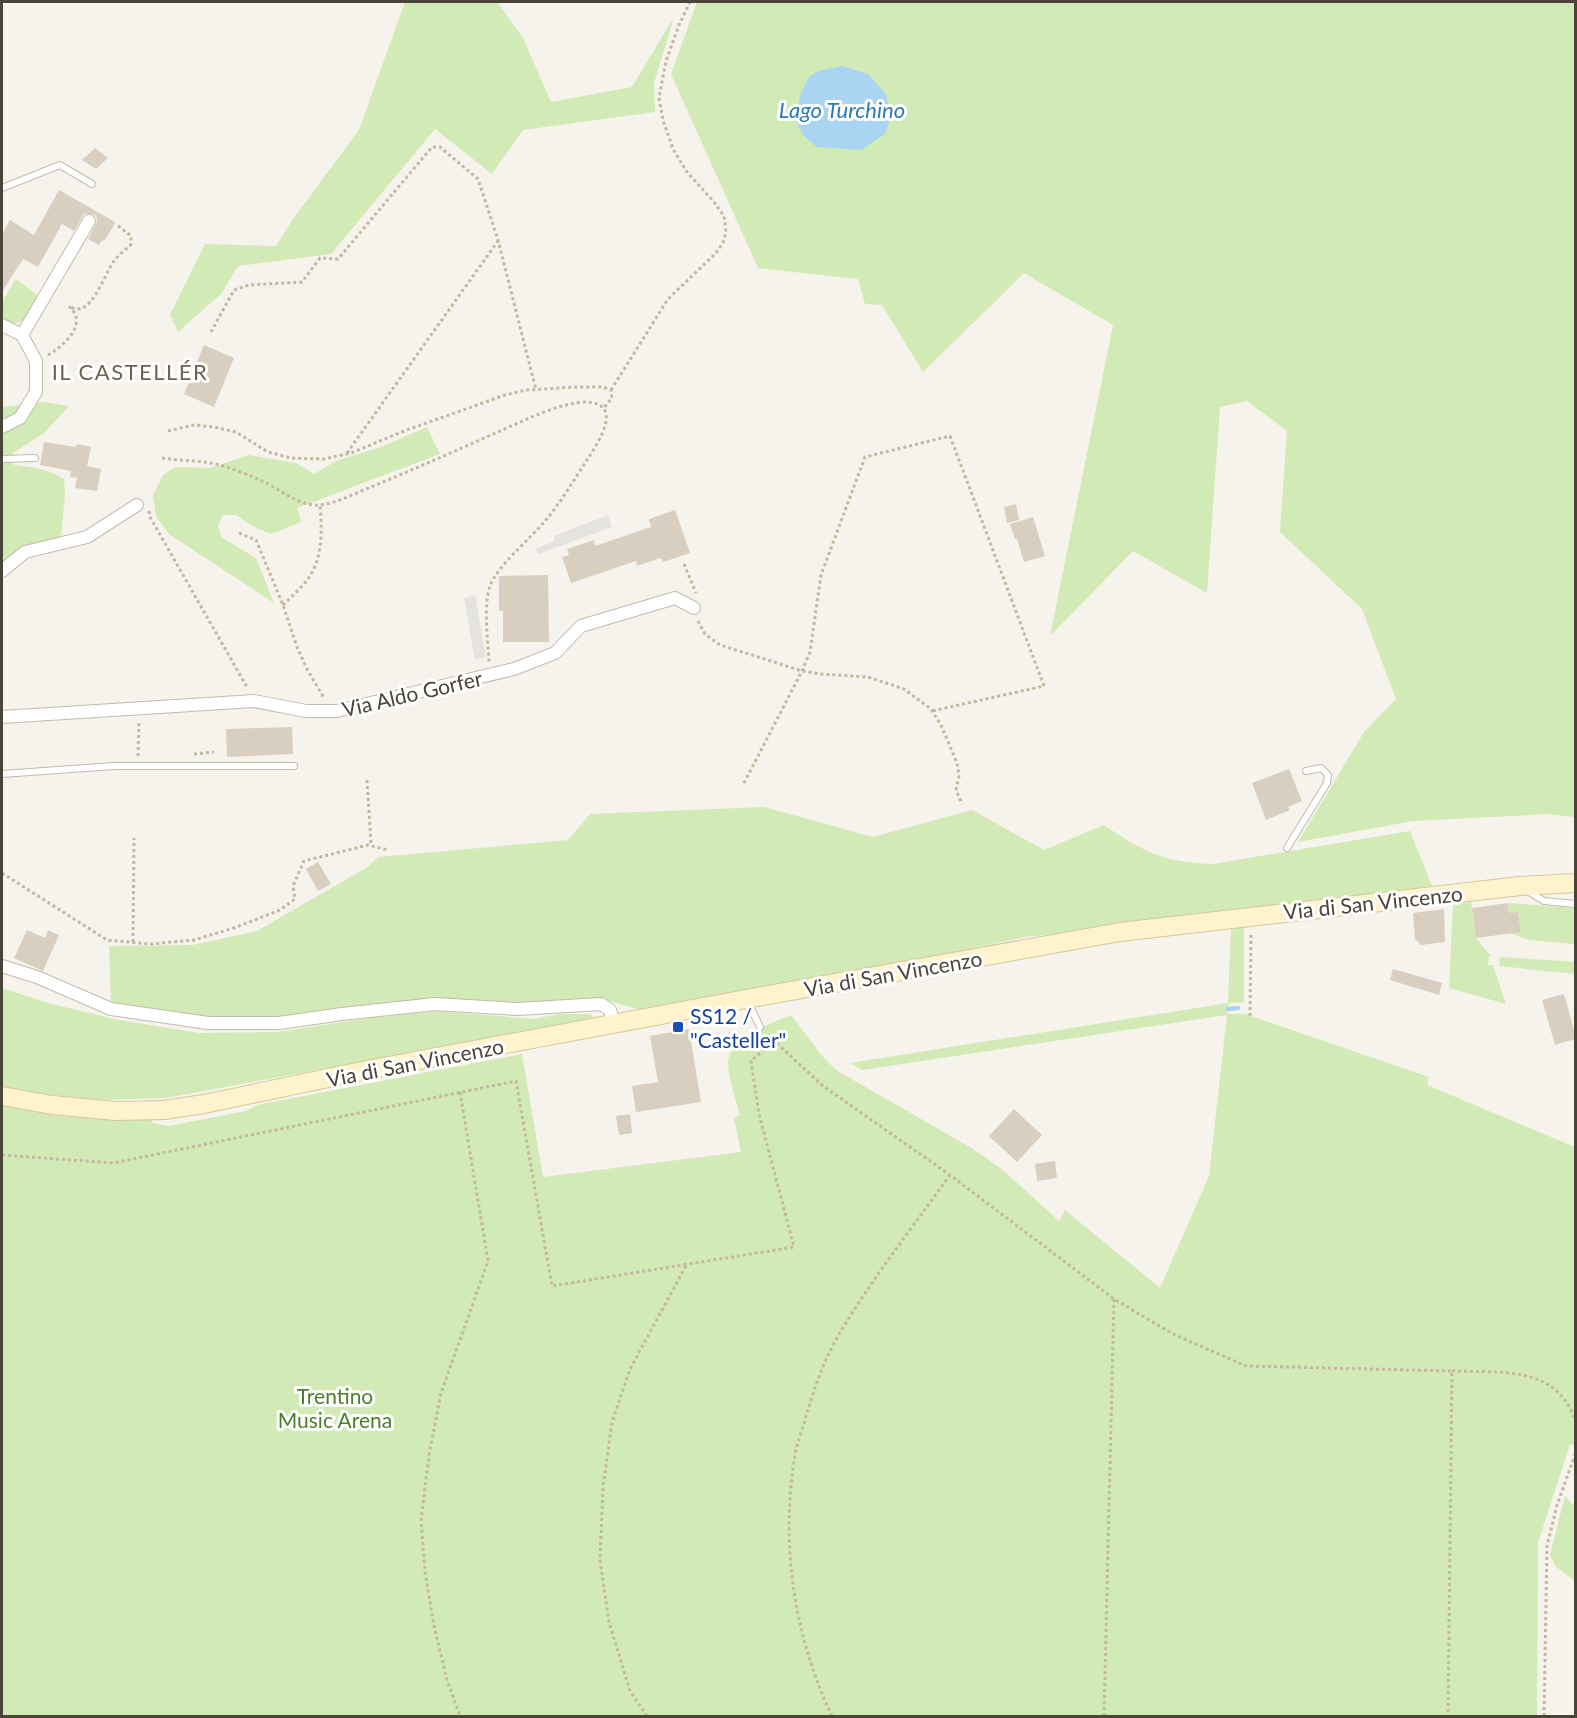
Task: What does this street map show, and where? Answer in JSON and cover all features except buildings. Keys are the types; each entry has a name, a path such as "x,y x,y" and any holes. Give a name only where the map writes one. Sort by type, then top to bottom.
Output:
{"main road":[{"name":"Via di San Vincenzo","path":"2,1096 52,1105 116,1111 164,1110 746,999 1120,932 1520,886 1575,883"}],"street":[{"path":"22,335 89,220"},
{"path":"2,325 22,335 36,361 36,392 20,418 2,427"},
{"path":"2,571 25,552 87,537 143,505"},
{"name":"Via Aldo Gorfer","path":"2,717 255,701 306,711 337,711 514,669 555,653 581,626 675,598 694,608"},
{"path":"2,966 37,977 111,1009 208,1023 279,1023 435,1004 518,1009 601,1004 610,1010 614,1024"}],"lane":[{"path":"2,188 60,165 92,184"},
{"path":"2,459 35,458"},
{"path":"2,774 114,766 294,766"},
{"path":"1287,848 1327,783 1328,775 1321,768 1306,771"},
{"path":"1520,886 1544,901 1575,904"},
{"path":"746,999 760,1027"}],"path":[{"path":"603,409 612,398 611,390 668,299 715,254 723,243 726,232 724,216 687,172 673,148 663,120 659,98 666,61 690,2"},
{"path":"211,332 234,290 249,285 302,282 320,258 338,258 432,147 440,147 478,179 498,240 536,390"},
{"path":"36,361 60,348 76,325 76,315 69,306 75,310 81,310 90,303 115,260 131,244 132,236 116,224"},
{"path":"346,454 498,240"},
{"path":"168,431 194,425 214,427 236,432 268,452 291,458 324,459 346,454 506,395 536,390 603,387 611,390"},
{"path":"162,458 196,460 221,465 262,481 307,504 320,505 363,490 529,418 576,403 596,404 606,412 607,418 606,427 594,448 547,519 498,571 490,584 487,599 490,676"},
{"path":"744,783 810,651 821,575 866,457 950,436 1044,686 932,711"},
{"path":"143,505 255,701"},
{"path":"283,604 308,578 316,565 322,528 320,505"},
{"path":"239,533 256,540 283,604 297,647 325,699"},
{"path":"684,564 698,598 694,608 697,620 705,634 720,645 802,671 868,677 904,688 932,711 941,725 957,763 959,776 956,790 962,804"},
{"path":"137,766 140,708"},
{"path":"368,780 371,844 376,848 388,850"},
{"path":"133,942 134,838"},
{"path":"2,873 107,939 150,944 194,940 234,928 280,910 295,899 292,885 304,861 371,844"},
{"path":"1250,1016 1252,916"},
{"path":"760,1027 823,1086 950,1175 1114,1299 1173,1334 1246,1366 1524,1374 1542,1380 1563,1397 1575,1423"},
{"path":"2,1155 113,1163 516,1081 552,1286 794,1247 759,1114 751,1061 774,1041"},
{"path":"460,1092 488,1261 441,1393 429,1455 421,1520 425,1571 434,1626 447,1680 460,1716"},
{"path":"832,1716 823,1697 799,1622 790,1560 789,1510 795,1453 814,1389 837,1337 950,1175"},
{"path":"646,1716 630,1690 609,1622 600,1560 603,1488 612,1422 630,1369 687,1264"},
{"path":"1104,1716 1114,1299"},
{"path":"1448,1716 1452,1371"},
{"path":"1544,1716 1546,1546 1575,1452"}],"green space":[{"path":"405,2 497,2 523,38 551,102 632,87 674,17 654,83 655,112 523,130 492,174 435,129 331,254 238,266 221,294 178,332 170,315 205,244 276,246 293,219 359,130"},
{"path":"697,2 1575,2 1575,817 1548,814 1413,821 1298,842 1364,732 1396,699 1362,609 1280,532 1287,431 1247,401 1220,407 1207,593 1133,551 1050,636 1113,325 1024,273 923,372 882,305 865,304 858,279 758,268 671,74"},
{"path":"16,279 37,295 33,307 21,322 2,321 2,302"},
{"path":"43,402 69,406 44,433 13,453 14,465 46,471 64,479 65,495 61,537 20,548 2,563 2,407"},
{"path":"427,427 440,454 297,508 301,522 272,534 256,528 236,515 223,515 218,526 222,538 256,558 274,603 169,534 156,517 153,495 163,475 175,467 211,468 248,455 296,463 314,474 336,461 378,448"},
{"path":"764,807 873,837 972,810 1044,850 1104,825 1131,843 1155,854 1181,861 1213,864 1410,831 1432,886 1027,937 770,988 640,1010 599,998 531,1003 431,998 276,1019 208,1018 111,1003 109,946 192,945 257,931 366,868 379,857 568,840 590,814"},
{"path":"1471,902 1476,938 1491,956 1489,956 1488,965 1493,965 1506,1004 1449,988 1453,905"},
{"path":"1508,903 1575,908 1575,944 1529,940 1510,933 1521,931 1518,912 1509,913"},
{"name":"Trentino Music Arena","path":"1244,927 1244,1002 1229,1003 1227,1014 1245,1014 1429,1077 1427,1085 1575,1147 1575,1445 1570,1444 1538,1543 1537,1716 2,1716 2,1104 152,1117 152,1123 169,1126 246,1111 257,1105 522,1054 543,1177 741,1152 734,1118 740,1115 731,1083 728,1064 730,1055 735,1046 752,1033 791,1015 823,1057 836,1070 973,1149 1004,1171 1059,1221 1065,1210 1160,1288 1209,1176 1227,1015 862,1070 850,1063 1228,1003 1231,929"},
{"path":"1500,957 1575,962 1575,974 1499,966"},
{"path":"2,988 48,1003 114,1019 199,1033 276,1032 377,1017 439,1011 532,1019 560,1014 591,1014 594,1019 166,1098 101,1100 33,1093 2,1087"},
{"path":"1565,1496 1575,1507 1575,1581 1555,1566 1550,1555"}],"shaded area":[{"path":"608,515 612,527 538,554 536,549 554,541 554,536"},
{"path":"475,595 486,657 475,660 464,598"}],"water":[{"name":"Lago Turchino","path":"842,66 868,74 886,94 891,117 885,134 861,150 817,147 803,135 796,121 800,95 809,77 818,71"}],"waterway":[{"path":"1228,1009 1238,1008"}],"place":[{"name":"SS12 / \"Casteller\"","path":"678,1027"}],"district":[{"name":"IL CASTELLÉR","path":"130,371"}]}
